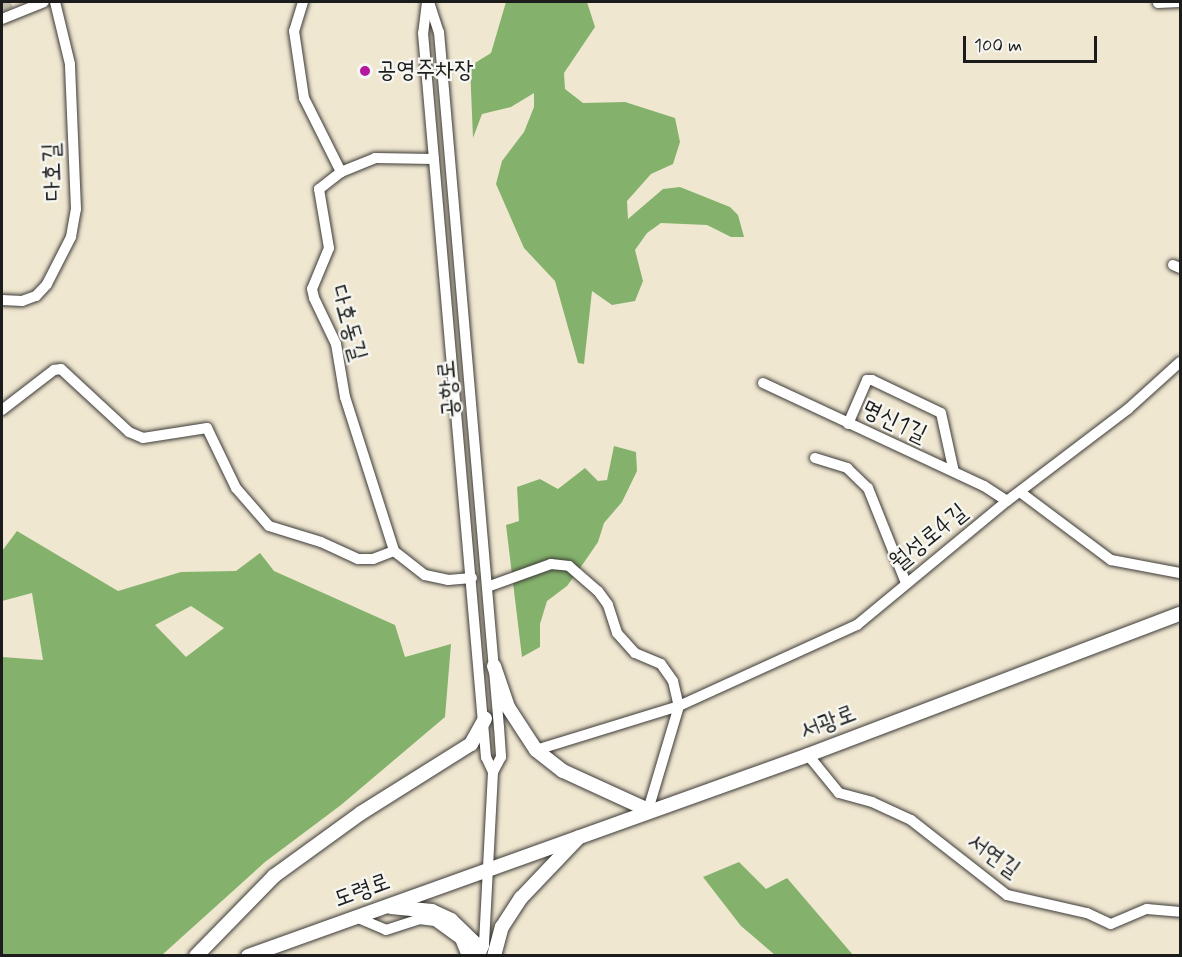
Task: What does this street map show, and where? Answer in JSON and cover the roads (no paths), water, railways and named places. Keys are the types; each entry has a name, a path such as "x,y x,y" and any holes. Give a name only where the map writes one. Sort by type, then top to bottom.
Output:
{"main road":[{"name":"서광로","path":"489,867 808,755 1180,615"},
{"path":"494,666 508,707 536,750 563,771 648,810"},
{"path":"196,956 274,876 361,813 471,744 485,719"},
{"path":"386,907 432,911 451,920 485,954 521,898 582,834"},
{"name":"도령로","path":"248,956 358,918 489,867"}],"street":[{"path":"2,19 44,2"},
{"name":"다호길","path":"2,300 22,301 36,296 47,285 73,228 76,209 70,64 55,2"},
{"path":"303,2 294,32 304,98 341,172 375,158 434,159"},
{"name":"공항로","path":"428,2 423,33 485,719 486,757 493,772"},
{"name":"공항로","path":"428,2 439,33 501,757 493,772 485,954"},
{"path":"1158,3 1179,2"},
{"name":"다호동길","path":"341,172 319,189 329,248 312,289 336,344 345,397 394,551"},
{"name":"월성로4길","path":"536,750 679,706 857,625 1007,501 1128,410 1180,362"},
{"path":"2,410 54,370 61,369 129,432 142,438 207,428 236,488 269,526 321,542 358,559 373,559 394,551 425,575 448,580 472,578"},
{"path":"848,424 867,380 882,385 941,412 954,472"},
{"name":"명신1길","path":"763,383 954,472 1007,501"},
{"path":"815,459 848,468 868,488 906,583"},
{"path":"1020,492 1111,560 1180,573"},
{"path":"487,587 551,564 569,566 608,605 617,633 635,653 668,669 679,706 648,810"},
{"name":"서연길","path":"808,755 839,793 911,820 1007,895 1087,913 1111,924 1147,909 1180,912"},
{"path":"358,918 386,930 419,919 435,921 460,939 467,956"}],"tunnel":[{"path":"2,7 12,2"}],"place":[{"name":"공영주차장","path":"365,71"}]}
